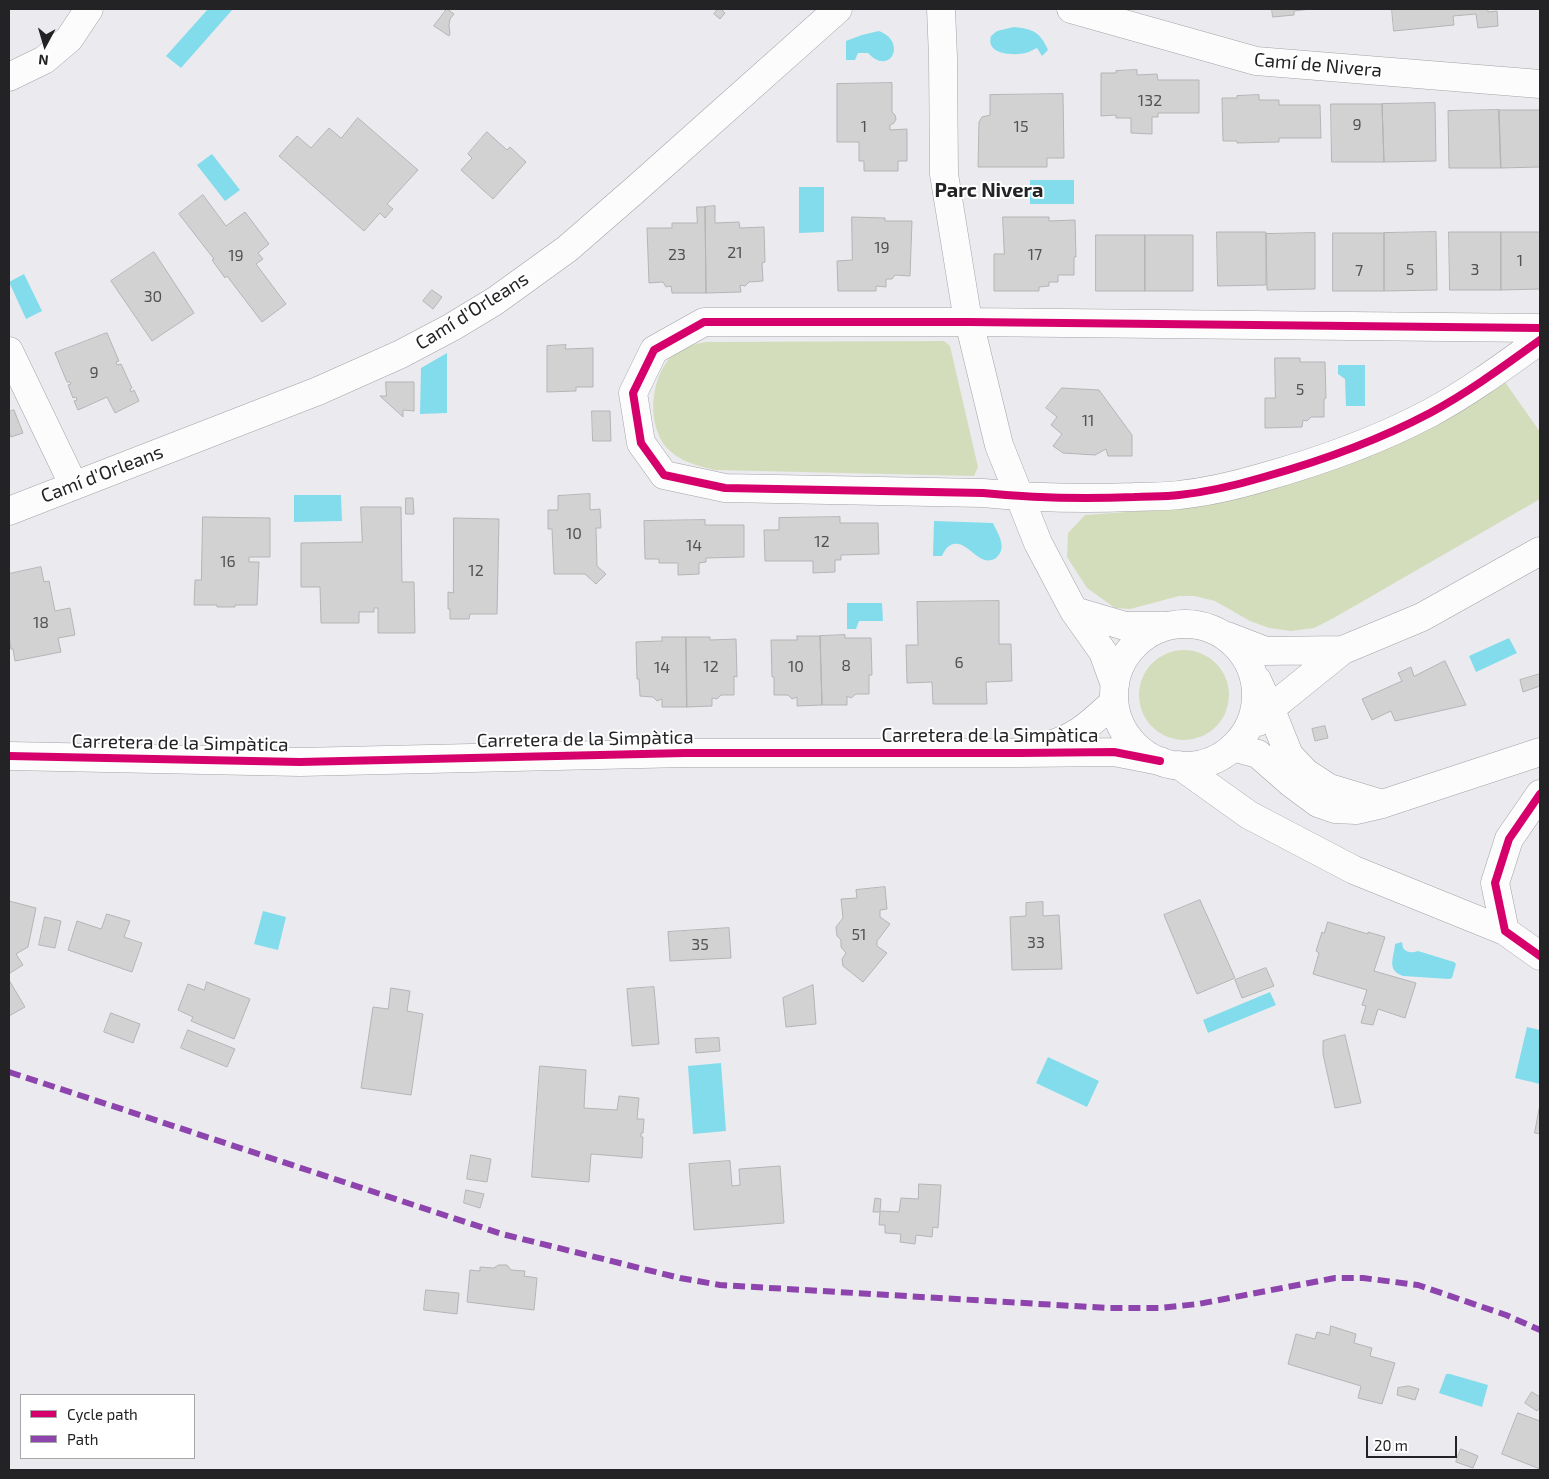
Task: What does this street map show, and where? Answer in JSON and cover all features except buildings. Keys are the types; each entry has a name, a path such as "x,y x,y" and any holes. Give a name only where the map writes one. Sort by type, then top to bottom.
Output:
{"street":[{"path":"9,77 44,60 69,39 89,9"},
{"name":"Camí d'Orleans","path":"9,510 318,391 401,354 452,328 567,249 838,9"},
{"path":"941,9 944,174 969,322 999,445 1038,543 1074,611 1103,652 1119,721 1129,738 1144,752 1170,763 1249,815 1354,870 1505,931 1540,956"},
{"name":"Camí de Nivera","path":"1071,9 1256,61 1540,84"},
{"path":"1540,328 969,322 704,322 654,350 633,393 641,443 664,475 725,488 983,493 1019,497 1114,498 1179,495 1236,485 1305,466 1376,439 1430,413 1483,381 1540,340"},
{"path":"9,351 74,486"},
{"path":"1170,763 1198,764 1216,758 1233,746 1281,700 1343,650 1422,617 1540,551"},
{"path":"1074,611 1125,626 1185,624 1204,626 1266,651 1343,650"},
{"path":"1114,693 1120,664 1132,647 1148,634 1167,626"},
{"path":"1221,633 1239,648 1271,710 1289,755 1306,773 1328,788 1382,804"},
{"path":"1249,815 1225,771 1223,760 1251,721 1256,703 1256,685 1250,668"},
{"name":"Carretera de la Simpàtica","path":"1020,753 1052,745 1084,730 1114,693"},
{"path":"1233,746 1258,754 1291,783 1318,803 1335,809 1356,810 1382,804 1540,752"},
{"name":"Carretera de la Simpàtica","path":"9,756 300,762 685,753 1114,752 1170,763"},
{"path":"1505,931 1495,883 1509,838 1540,794"}],"green space":[{"path":"944,341 950,346 978,467 974,476 715,470 695,465 676,456 666,447 656,428 653,405 654,394 661,372 669,358 684,348 695,344 706,342"},
{"path":"1505,382 1540,432 1540,499 1314,628 1291,631 1269,628 1250,621 1215,601 1194,596 1179,596 1130,609 1115,608 1087,588 1067,557 1068,533 1085,515 1155,510 1332,470 1423,432"},
{"path":"1184,650 1201,653 1216,663 1226,678 1229,695 1226,712 1216,727 1201,737 1184,740 1167,737 1152,727 1142,712 1139,695 1142,678 1152,663 1167,653"}],"water":[{"path":"208,9 233,9 181,68 166,56"},
{"path":"1014,27 1035,32 1042,39 1048,50 1042,56 1037,48 1026,53 1013,54 1003,53 991,46 991,36 997,31"},
{"path":"879,31 888,36 893,42 893,55 889,59 883,61 876,59 868,53 858,53 855,60 846,60 846,41"},
{"path":"212,154 240,190 225,201 197,165"},
{"path":"1030,180 1074,180 1074,204 1030,204"},
{"path":"799,187 824,187 824,232 799,233"},
{"path":"24,274 42,311 26,319 9,282"},
{"path":"447,353 447,413 420,414 421,368"},
{"path":"1338,365 1365,365 1365,406 1346,406 1345,379 1338,374"},
{"path":"294,495 341,495 342,521 294,522"},
{"path":"934,521 993,523 1002,545 1000,554 994,559 985,560 959,544 953,544 948,547 942,556 933,556"},
{"path":"847,603 882,603 883,621 859,621 856,629 847,629"},
{"path":"1509,638 1517,653 1476,672 1469,656"},
{"path":"263,911 286,917 278,950 254,944"},
{"path":"1402,942 1403,948 1408,952 1418,951 1454,962 1456,964 1452,978 1403,976 1398,973 1394,970 1392,963 1395,944"},
{"path":"1270,992 1276,1005 1208,1033 1203,1020"},
{"path":"1527,1027 1540,1030 1540,1084 1515,1078"},
{"path":"1048,1057 1099,1081 1087,1107 1036,1083"},
{"path":"721,1063 726,1131 693,1134 688,1066"},
{"path":"1446,1374 1488,1385 1482,1407 1439,1393"}],"marked path":[{"path":"9,1072 502,1234 680,1278 720,1285 1108,1308 1159,1308 1198,1304 1335,1278 1363,1278 1418,1285 1506,1315 1540,1330"}],"cycle path":[{"path":"1540,328 969,322 704,322 654,350 633,393 641,443 664,475 725,488 983,493 1058,498 1168,496 1201,492 1243,483 1348,450 1410,423 1444,405 1540,340"},
{"path":"9,756 300,762 685,753 1114,752 1160,761"},
{"path":"1540,794 1509,839 1495,883 1505,931 1540,956"}],"district":[{"name":"Parc Nivera","path":"989,190"}]}
